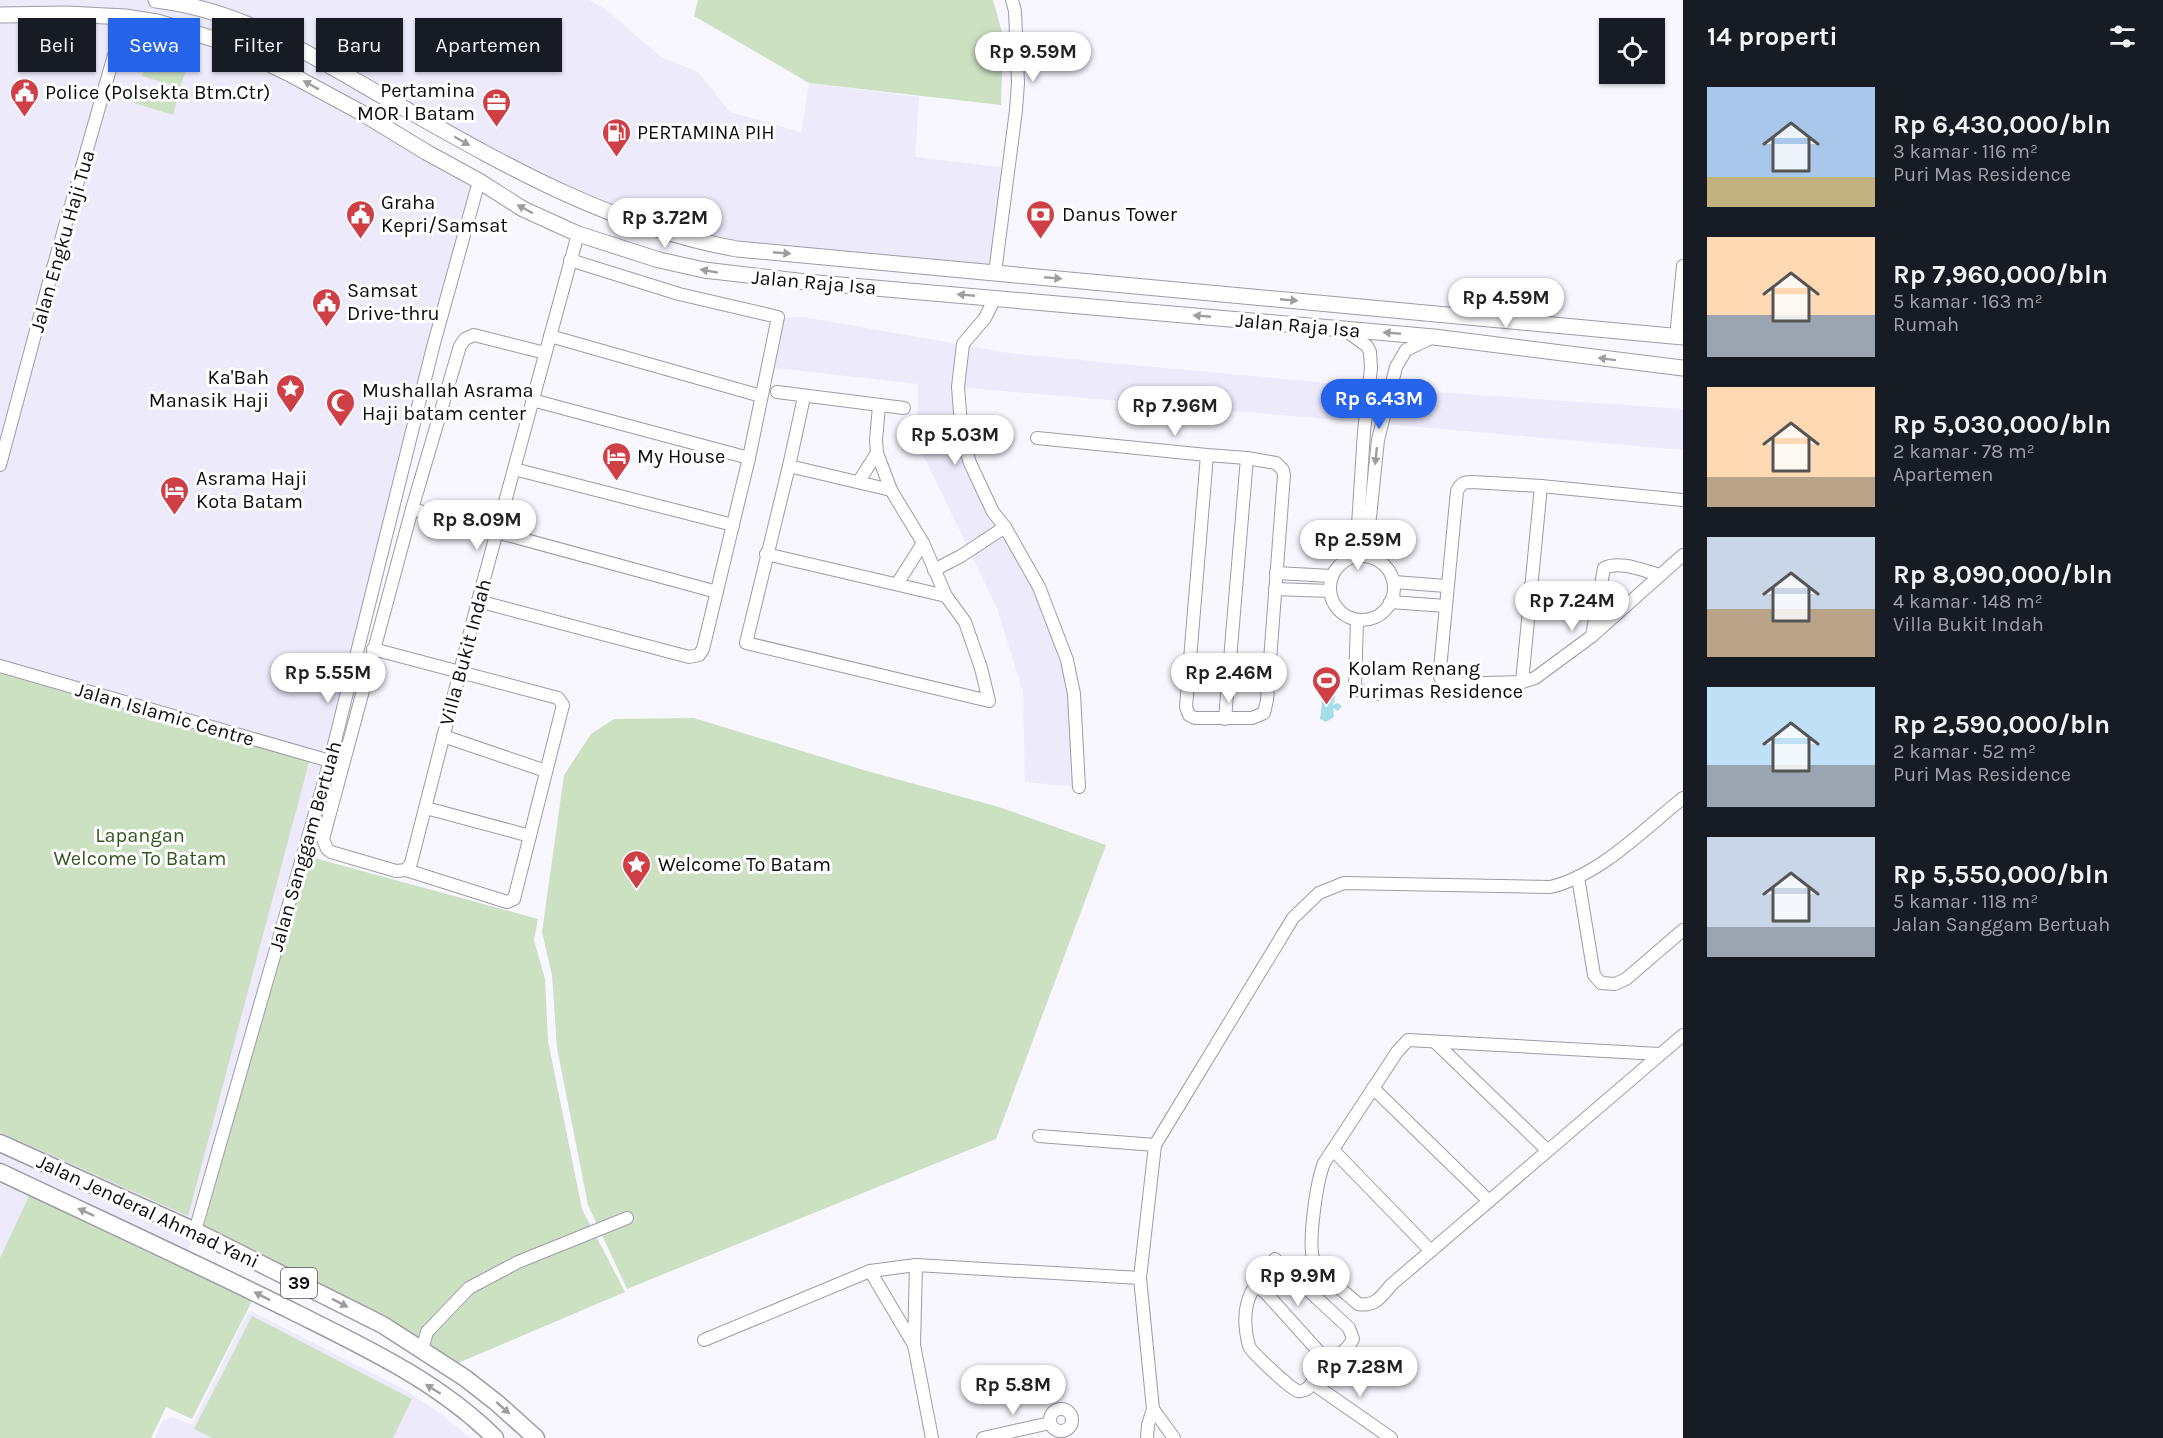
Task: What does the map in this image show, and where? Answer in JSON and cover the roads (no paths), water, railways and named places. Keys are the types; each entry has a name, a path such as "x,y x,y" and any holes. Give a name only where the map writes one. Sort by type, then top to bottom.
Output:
{"highway":[{"name":"Jalan Jenderal Ahmad Yani","path":"0,1143 195,1231 383,1326 489,1396 536,1438"},
{"path":"29,1186 40,1161"},
{"name":"Jalan Jenderal Ahmad Yani","path":"0,1172 228,1279 373,1351 452,1401 495,1438"}],"main road":[{"name":"Jalan Raja Isa","path":"156,0 216,11 261,29 487,154 604,212 674,235 737,249 1679,337"},
{"name":"Jalan Raja Isa","path":"0,15 67,14 125,17 157,22 224,42 362,113 523,209 578,234 659,260 733,275 1344,328 1683,368"},
{"path":"362,113 375,91"},
{"path":"733,275 737,249"},
{"path":"1248,320 1250,296"}],"street":[{"path":"995,273 1017,101 1015,11 1012,0"},
{"name":"Jalan Engku Haji Tua","path":"0,465 49,282 125,17"},
{"name":"Jalan Sanggam Bertuah","path":"195,1231 330,761 433,347 479,181"},
{"name":"Villa Bukit Indah","path":"409,866 578,234"},
{"path":"478,601 689,657 699,655 703,649 749,458 778,317 679,294 570,260"},
{"path":"1679,337 1683,266"},
{"path":"995,298 985,318 963,344 958,387 962,436 970,463 993,512 1005,527 1039,587 1067,660 1074,694 1079,787"},
{"path":"1344,328 1367,346 1371,359 1361,556"},
{"path":"373,649 461,671 558,698 561,701 563,705 514,899 507,902 409,866 396,871 331,852 323,843 373,649 460,346 465,339 474,335 545,353"},
{"path":"550,336 761,396"},
{"path":"1361,556 1378,440 1396,368 1406,350 1434,337"},
{"path":"777,393 904,408"},
{"path":"804,397 746,643 989,701 981,668 965,622 946,596 923,543 891,490 877,453 879,406"},
{"path":"532,400 749,458"},
{"path":"1037,438 1247,458 1276,463 1283,470 1267,700 1264,713 1252,718 1225,720 1196,718 1190,715 1186,707 1207,455"},
{"path":"859,481 877,453"},
{"path":"1225,720 1247,458"},
{"path":"789,466 891,490"},
{"path":"514,469 733,525"},
{"path":"1683,500 1541,486 1472,482 1461,484 1457,491 1446,586 1440,677 1445,684 1522,682 1541,675 1592,636 1683,555"},
{"path":"1522,682 1541,486"},
{"path":"412,509 497,534 717,592"},
{"path":"934,570 961,556 1005,527"},
{"path":"897,584 923,543"},
{"path":"766,554 946,596"},
{"path":"1361,556 1381,562 1387,567 1394,582 1390,603 1382,613 1371,619 1358,620 1347,616 1333,601 1330,591 1332,576 1342,563 1361,556"},
{"path":"1592,636 1604,568 1623,566 1660,575"},
{"path":"1276,573 1332,576"},
{"path":"1394,582 1446,586"},
{"path":"1275,589 1330,591"},
{"path":"1390,603 1446,606"},
{"path":"1358,620 1354,687 1360,692 1383,694"},
{"name":"Jalan Islamic Centre","path":"0,666 330,761"},
{"path":"443,736 546,771"},
{"path":"1147,1438 1153,1409 1140,1278 1155,1145 1293,918 1319,893 1344,883 1550,887 1568,883 1607,859 1683,798"},
{"path":"426,807 530,836"},
{"path":"1578,877 1594,975 1601,983 1615,984 1626,979 1683,930"},
{"path":"1659,1054 1412,1040 1402,1044 1324,1163 1317,1184 1312,1251 1314,1262 1358,1304 1374,1304 1391,1286 1488,1201 1683,1035"},
{"path":"1435,1042 1547,1150"},
{"path":"1373,1088 1488,1201"},
{"path":"1039,1136 1155,1145"},
{"path":"1333,1150 1431,1251"},
{"path":"422,1350 428,1332 470,1288 518,1262 627,1218"},
{"path":"1275,1259 1353,1334 1352,1344 1329,1363 1307,1389 1298,1390 1252,1352 1244,1312 1252,1291 1258,1288 1265,1292 1329,1363"},
{"path":"704,1340 870,1271 916,1265 1140,1278"},
{"path":"916,1265 914,1345 932,1438"},
{"path":"870,1271 914,1345"},
{"path":"1312,1383 1391,1438"},
{"path":"1153,1409 1174,1438"},
{"path":"983,1438 1050,1423"}],"water":[{"name":"Kolam Renang Purimas Residence","path":"1323,686 1327,686 1334,692 1333,705 1338,703 1342,706 1338,711 1333,708 1334,717 1326,722 1320,719 1322,703 1319,693"}],"place":[{"name":"Police (Polsekta Btm.Ctr)","path":"24,118"},
{"name":"Pertamina MOR I Batam","path":"496,128"},
{"name":"PERTAMINA PIH","path":"616,158"},
{"name":"Graha Kepri/Samsat","path":"360,240"},
{"name":"Danus Tower","path":"1041,240"},
{"name":"Samsat Drive-thru","path":"326,328"},
{"name":"Ka'Bah Manasik Haji","path":"290,414"},
{"name":"Mushallah Asrama Haji batam center","path":"341,428"},
{"name":"My House","path":"616,482"},
{"name":"Asrama Haji Kota Batam","path":"175,516"},
{"name":"Kolam Renang Purimas Residence","path":"1327,706"},
{"name":"Welcome To Batam","path":"637,890"}],"park label":[{"name":"Lapangan Welcome To Batam","path":"140,846"}]}
